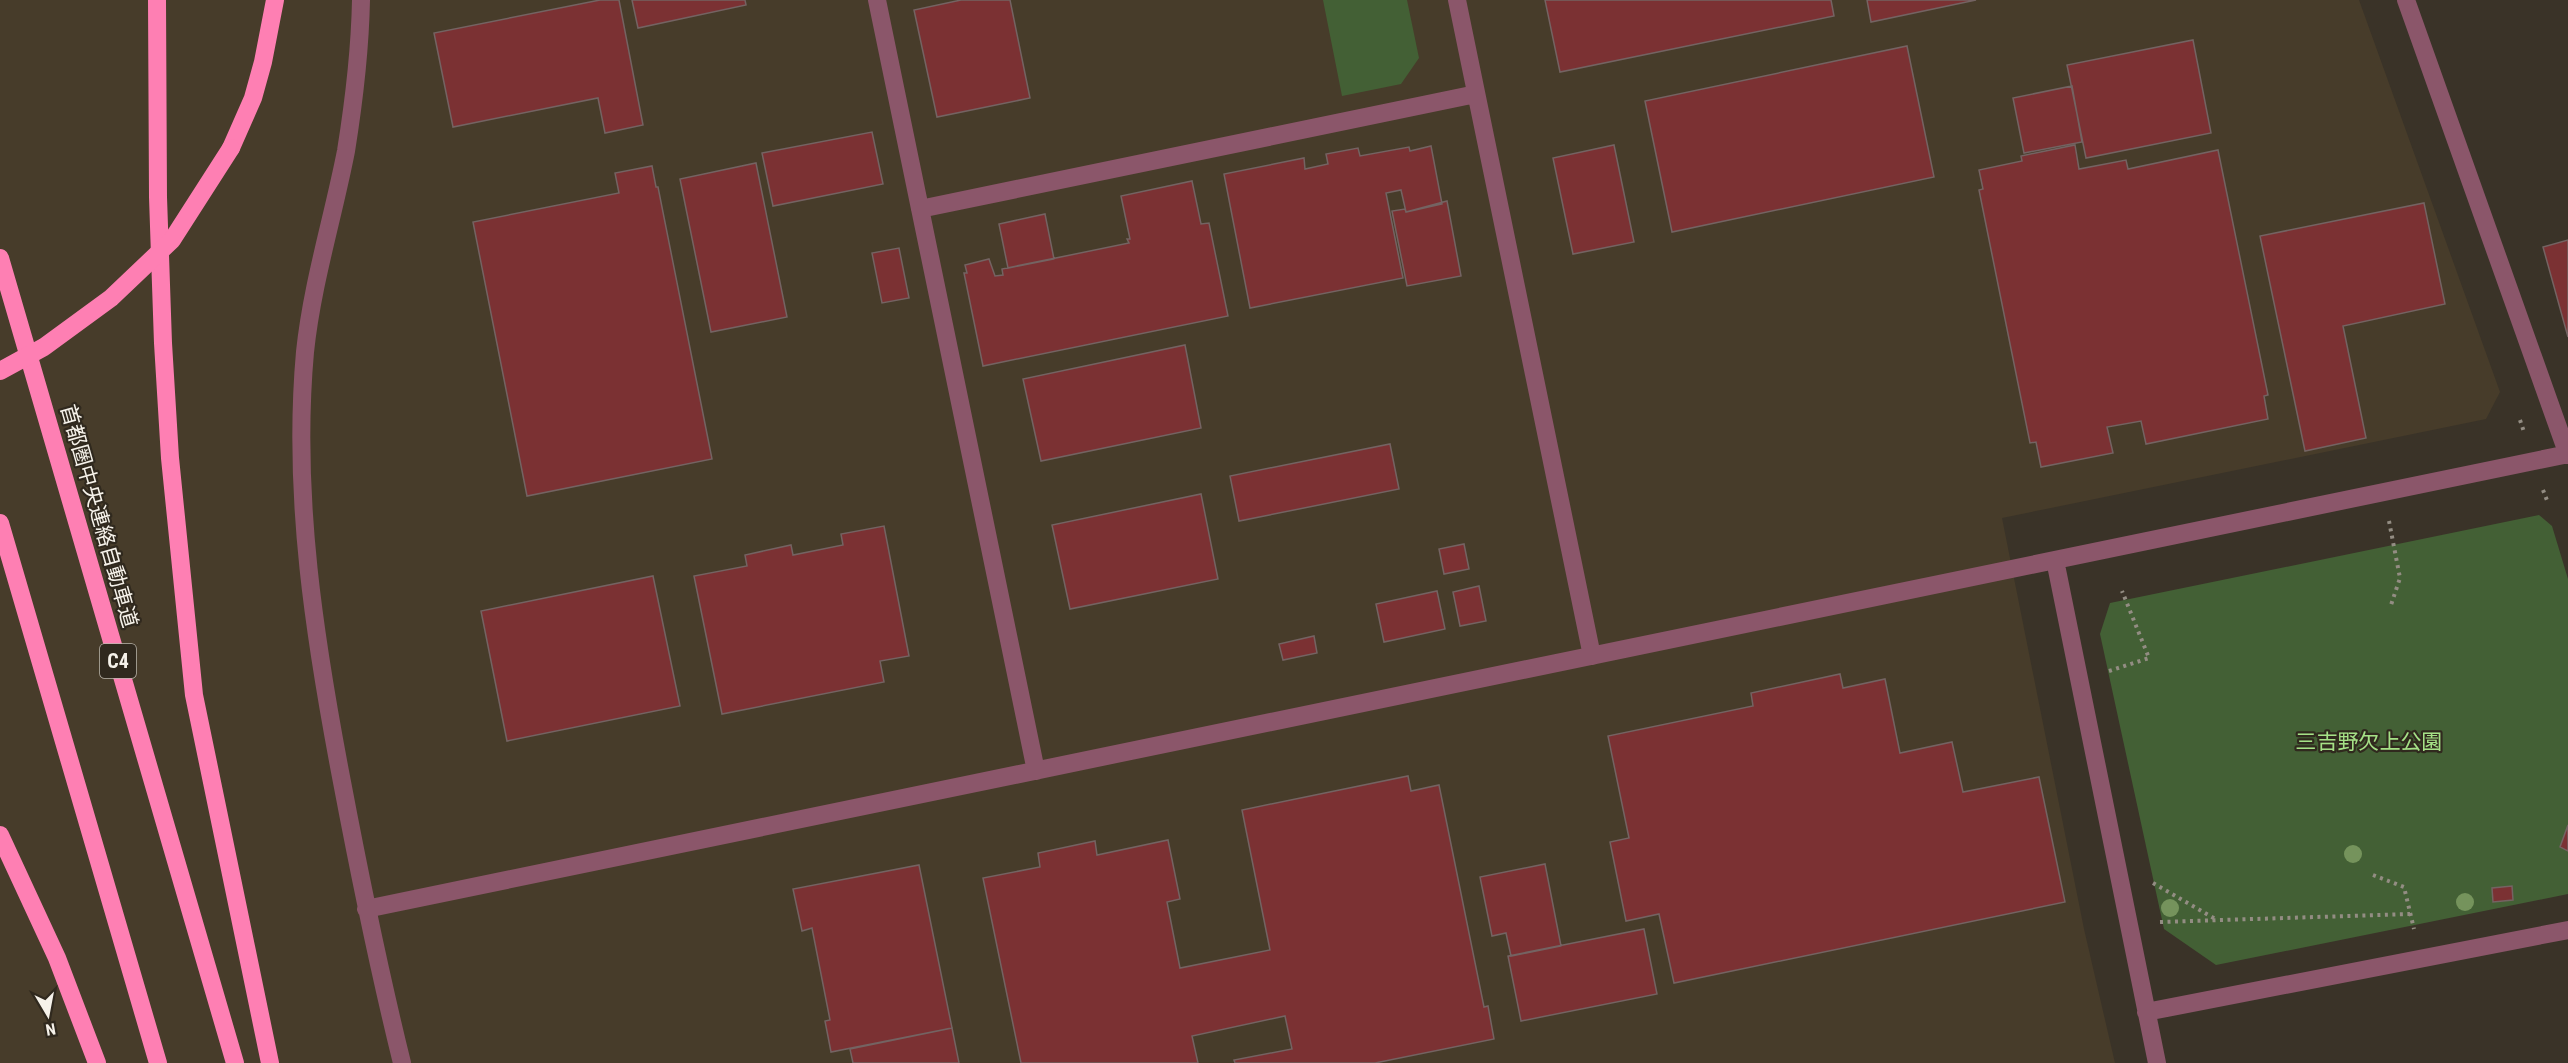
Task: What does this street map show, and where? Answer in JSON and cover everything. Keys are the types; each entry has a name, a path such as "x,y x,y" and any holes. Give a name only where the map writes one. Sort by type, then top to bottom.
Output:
{"highway":[{"path":"157,0 158,197 163,343 170,459 194,695 270,1063"},
{"path":"0,370 44,348 111,298 172,240 231,148 253,98 263,62 275,0"},
{"name":"首都圏中央連絡自動車道","path":"0,258 235,1063"},
{"path":"0,523 158,1063"},
{"path":"0,835 57,958 97,1063"}],"street":[{"path":"361,0 360,55 345,152 317,276 305,352 300,446 306,551 325,694 366,909 402,1063"},
{"path":"877,0 1036,771"},
{"path":"1457,0 1592,656"},
{"path":"366,909 2568,455 2406,0"},
{"path":"920,209 1476,94"},
{"path":"2055,560 2157,1063"},
{"path":"2146,1012 2568,930"}],"path":[{"path":"2384,492 2400,578 2391,605"},
{"path":"2102,673 2148,658 2122,591"},
{"path":"2373,875 2404,887 2415,936"},
{"path":"2146,879 2217,920"},
{"path":"2156,922 2410,914"}],"shaded area":[{"path":"0,0 2359,0 2500,392 2486,419 2002,518 2084,929 2115,1063 0,1063"}],"green space":[{"path":"1323,0 1407,0 1419,58 1401,84 1342,96"},
{"name":"三吉野欠上公園","path":"2539,515 2552,526 2568,579 2568,894 2216,965 2164,929 2100,634 2110,603"}],"building":[{"path":"600,0 619,0 643,125 605,133 598,98 453,127 434,33"},
{"path":"632,0 745,0 746,5 638,28"},
{"path":"961,0 1010,0 1030,98 937,117 914,10"},
{"path":"1545,0 1831,0 1834,16 1560,72"},
{"path":"1867,0 1976,0 1871,22"},
{"path":"2193,40 2211,133 2086,158 2067,65"},
{"path":"1907,46 1934,177 1672,232 1645,101"},
{"path":"2072,86 2082,142 2024,153 2013,98"},
{"path":"872,132 883,184 773,206 762,153"},
{"path":"1614,145 1634,242 1573,254 1553,158"},
{"path":"2075,145 2079,169 2126,160 2128,169 2218,150 2268,395 2264,396 2268,419 2146,444 2141,421 2107,427 2113,453 2041,467 2036,442 2030,443 1979,190 1983,189 1979,170 2022,161 2021,156"},
{"path":"1431,146 1442,204 1406,212 1401,190 1386,193 1403,278 1250,308 1224,174 1304,158 1305,169 1328,164 1326,154 1358,148 1360,156 1409,147 1410,151"},
{"path":"756,163 787,317 711,332 680,179"},
{"path":"652,166 712,459 527,496 473,222 619,193 615,173"},
{"path":"1192,181 1201,224 1209,223 1228,316 983,366 964,273 967,273 965,265 989,259 995,276 1003,275 1002,269 1129,243 1121,196"},
{"path":"1447,201 1461,276 1407,286 1392,211 1405,209 1406,212"},
{"path":"2424,203 2445,304 2343,326 2366,438 2305,451 2260,236"},
{"path":"1045,214 1054,259 1008,268 999,224"},
{"path":"2568,240 2568,337 2543,247"},
{"path":"899,248 909,298 882,303 872,253"},
{"path":"1185,345 1201,428 1041,461 1023,379"},
{"path":"1390,444 1399,489 1239,521 1230,476"},
{"path":"1201,494 1218,579 1070,609 1052,525"},
{"path":"884,526 909,656 880,661 884,682 722,714 694,576 747,566 745,555 791,545 793,555 843,545 841,534"},
{"path":"1464,544 1469,569 1444,574 1439,549"},
{"path":"653,576 680,706 507,741 481,611"},
{"path":"1479,586 1486,621 1460,626 1453,592"},
{"path":"1437,591 1445,629 1384,642 1376,604"},
{"path":"1314,636 1317,653 1283,660 1279,644"},
{"path":"1840,674 1843,688 1885,679 1900,753 1952,742 1963,792 2039,777 2065,902 1674,983 1659,914 1626,921 1610,842 1629,838 1608,736 1753,706 1751,693"},
{"path":"1408,776 1411,791 1439,785 1484,1007 1488,1006 1494,1039 1375,1063 1235,1063 1234,1060 1292,1049 1285,1016 1192,1036 1198,1063 1021,1063 983,878 1040,867 1038,853 1095,841 1097,855 1168,840 1180,899 1167,902 1180,968 1270,950 1242,810"},
{"path":"2568,825 2568,851 2560,847"},
{"path":"1545,864 1561,946 1511,956 1506,933 1492,936 1480,877"},
{"path":"919,865 952,1028 831,1052 825,1021 830,1020 812,928 802,931 793,889"},
{"path":"2512,886 2513,900 2493,902 2492,888"},
{"path":"1644,929 1657,994 1521,1021 1508,956"},
{"path":"952,1028 959,1063 853,1063 850,1049"}]}
